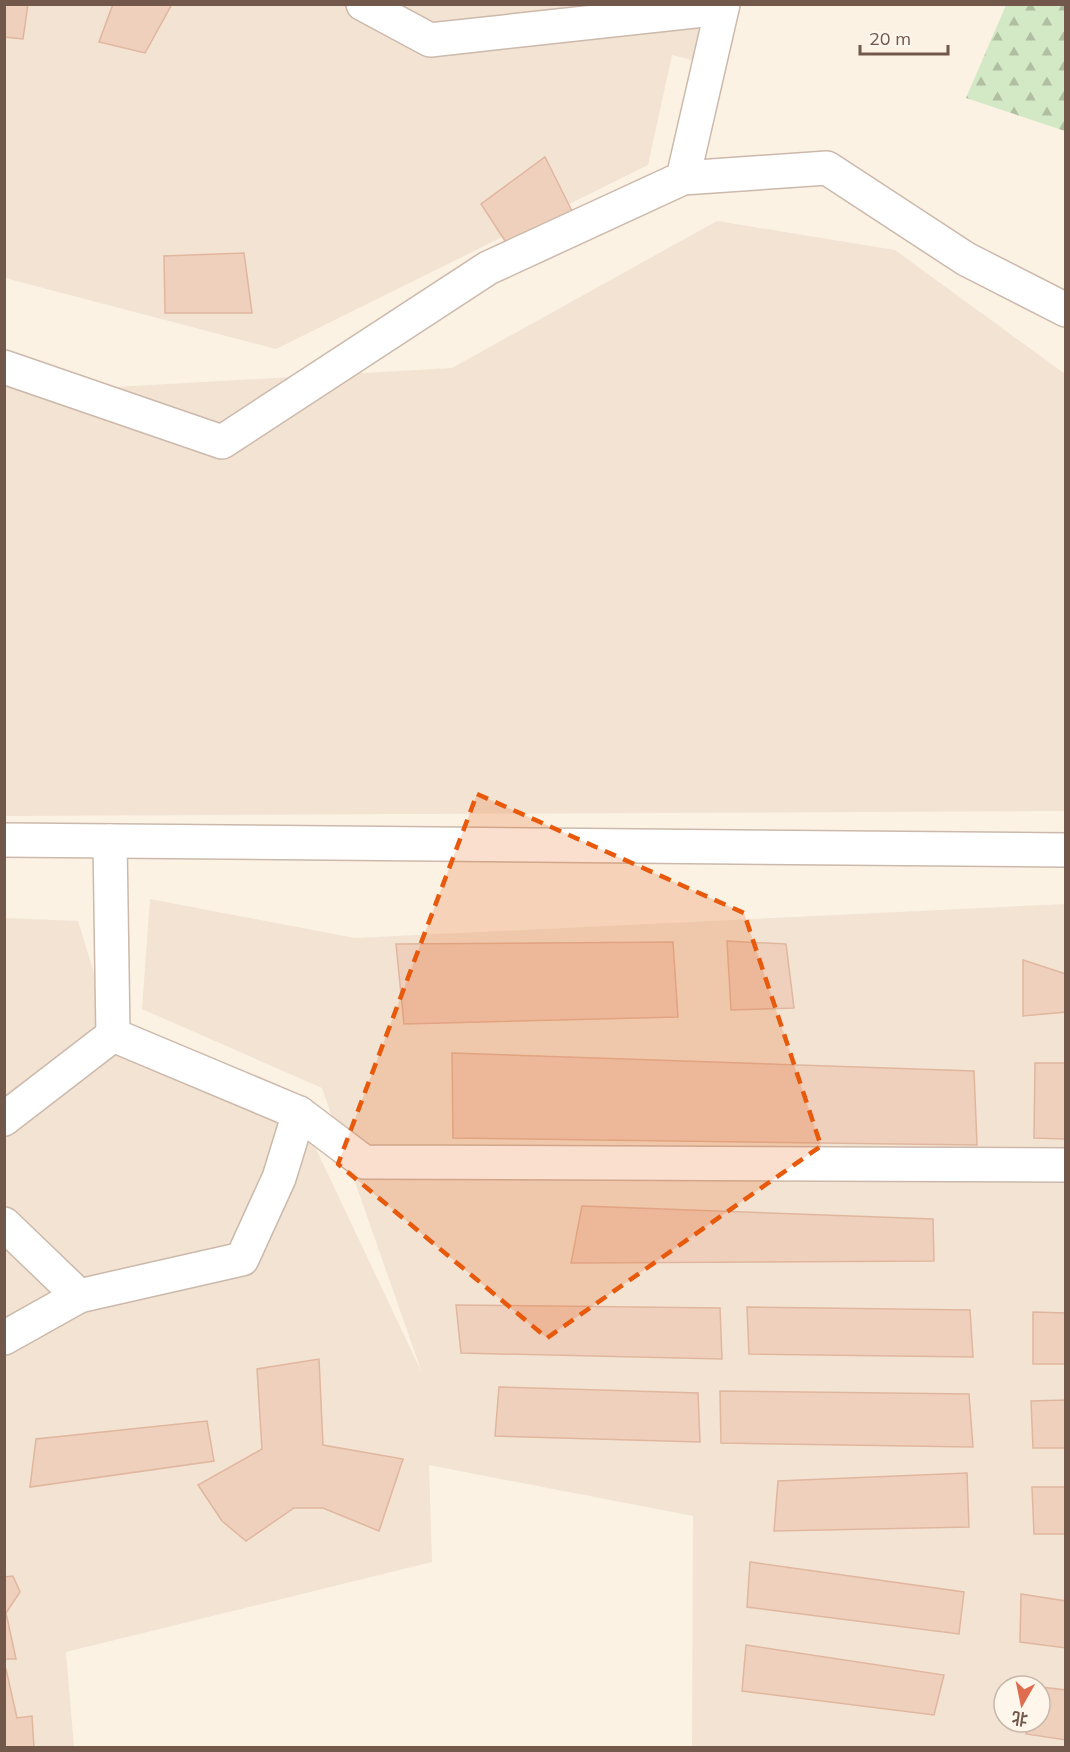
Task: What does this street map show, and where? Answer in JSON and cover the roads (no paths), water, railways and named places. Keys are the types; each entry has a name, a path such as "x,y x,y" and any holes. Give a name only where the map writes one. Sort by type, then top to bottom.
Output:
{"street":[{"path":"363,4 430,40 723,6 683,178"},
{"path":"4,367 222,442 488,268 683,178 827,168 966,259 1065,310"},
{"path":"4,840 1065,850"},
{"path":"111,841 113,1035"},
{"path":"113,1035 298,1113 364,1162 1065,1165"},
{"path":"4,1119 113,1035"},
{"path":"4,1338 79,1296 242,1259 279,1178 298,1113"},
{"path":"4,1224 79,1296"}]}
